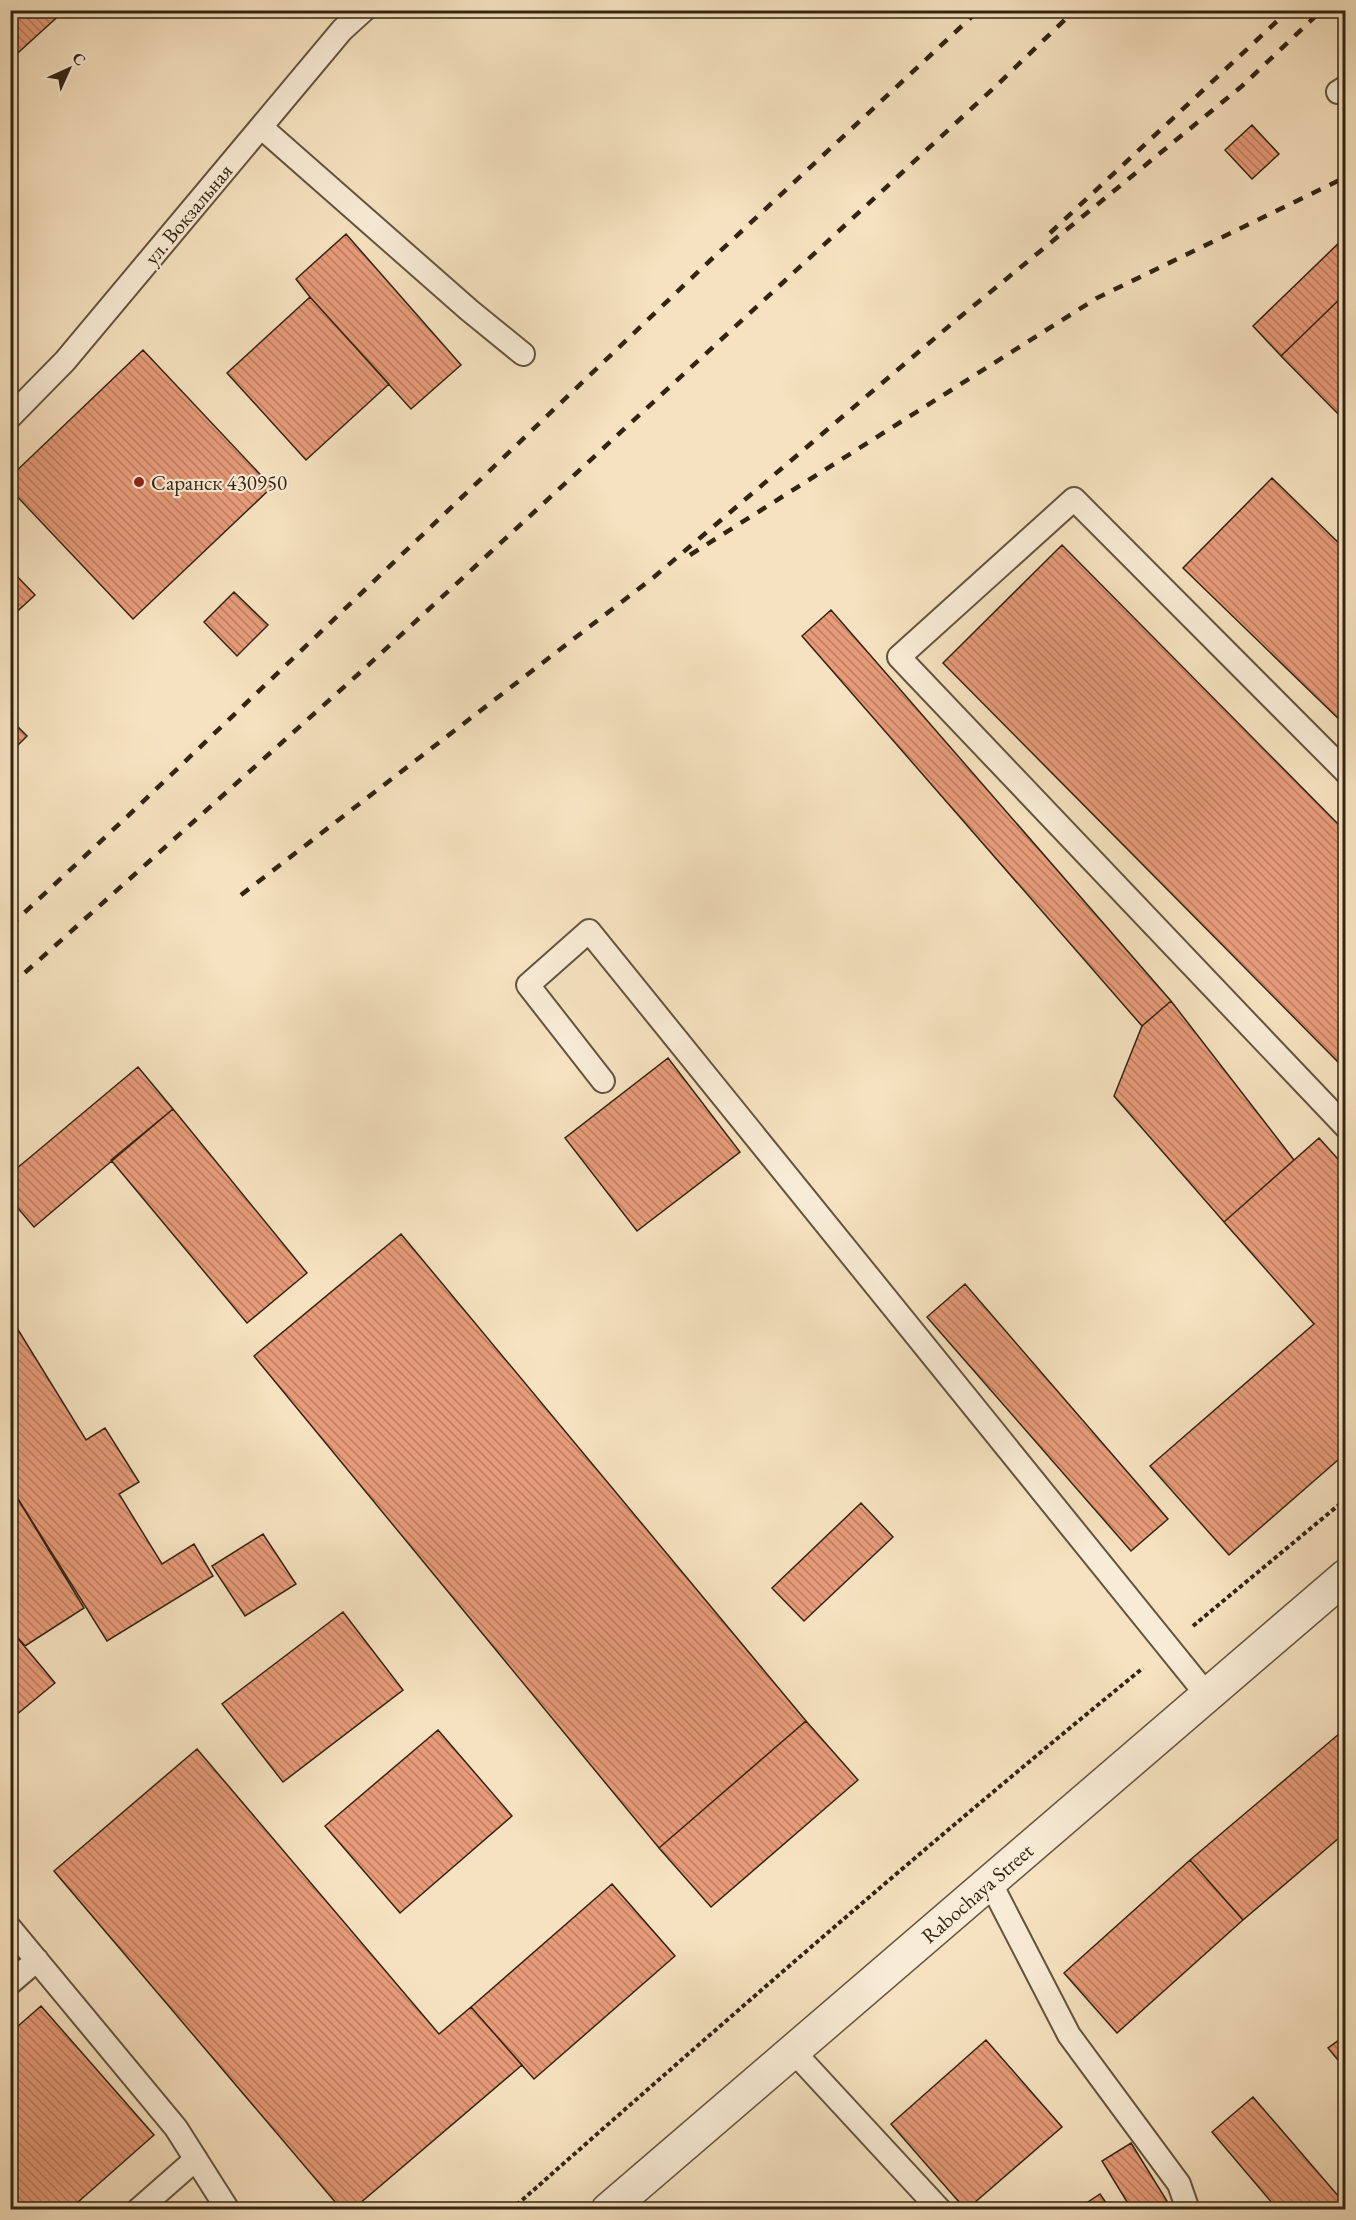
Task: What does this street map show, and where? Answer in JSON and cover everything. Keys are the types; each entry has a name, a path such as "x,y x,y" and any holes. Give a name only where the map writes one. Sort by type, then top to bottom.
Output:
{"street":[{"name":"Rabochaya Street","path":"608,2210 1346,1576"}],"lane":[{"name":"ул. Вокзальная","path":"10,417 65,361 342,30 364,10"},
{"path":"261,127 469,310 524,354"},
{"path":"1343,1118 899,657 1074,499 1346,772"},
{"path":"603,1081 528,985 589,931 1207,1695"},
{"path":"990,1882 1069,2035 1179,2184 1188,2210"},
{"path":"10,1928 176,2128 228,2210"},
{"path":"10,1983 37,1960"},
{"path":"793,2051 940,2210"},
{"path":"138,2210 196,2159"}],"path":[{"path":"511,2210 697,2045 985,1797 1346,1499"}],"building":[{"path":"10,10 65,10 10,60"},
{"path":"1252,125 1279,154 1252,179 1225,150"},
{"path":"346,234 461,365 411,409 296,279"},
{"path":"1345,237 1346,293 1281,356 1253,326"},
{"path":"1346,293 1346,422 1281,356"},
{"path":"310,297 389,384 306,460 227,373"},
{"name":"Саранск 430950","path":"143,350 272,487 133,619 10,489 10,477"},
{"path":"1272,478 1346,550 1346,726 1183,568"},
{"path":"1062,545 1346,832 1346,1065 1343,1067 943,663"},
{"path":"10,569 35,595 10,618"},
{"path":"234,592 268,625 237,656 204,622"},
{"path":"831,610 1171,1001 1142,1026 802,636"},
{"path":"10,719 27,736 10,753"},
{"path":"1171,1001 1294,1160 1224,1222 1114,1096 1142,1026"},
{"path":"668,1058 740,1152 637,1231 565,1138"},
{"path":"138,1067 173,1109 34,1227 10,1199 10,1174"},
{"path":"173,1109 307,1273 247,1323 111,1160"},
{"path":"1319,1138 1346,1168 1346,1453 1229,1555 1150,1466 1314,1324 1224,1222"},
{"path":"401,1234 806,1721 659,1848 254,1356"},
{"path":"965,1284 1168,1519 1131,1551 927,1317"},
{"path":"12,1320 86,1440 105,1428 139,1482 119,1494 162,1564 194,1544 213,1576 107,1641 10,1486 10,1321"},
{"path":"10,1486 84,1608 25,1646 10,1629"},
{"path":"861,1503 893,1537 804,1621 772,1588"},
{"path":"263,1534 296,1584 245,1616 212,1566"},
{"path":"343,1612 403,1690 283,1782 222,1704"},
{"path":"10,1629 55,1683 10,1720"},
{"path":"806,1721 858,1780 711,1907 659,1848"},
{"path":"1346,1728 1346,1832 1243,1920 1190,1860"},
{"path":"438,1730 512,1816 400,1913 325,1826"},
{"path":"197,1749 439,2034 471,2007 522,2065 352,2210 342,2210 54,1871"},
{"path":"1190,1860 1243,1920 1117,2033 1064,1973"},
{"path":"612,1884 675,1956 534,2079 471,2007"},
{"path":"41,2006 154,2135 69,2210 10,2210 10,2033"},
{"path":"1346,2035 1346,2070 1328,2048"},
{"path":"986,2040 1062,2127 966,2210 891,2124"},
{"path":"1253,2097 1346,2205 1346,2210 1278,2210 1212,2132"},
{"path":"1131,2143 1167,2201 1154,2210 1132,2210 1102,2161"},
{"path":"1100,2194 1111,2210 1076,2210"},
{"path":"801,2203 806,2210 794,2210"}],"railway":[{"path":"10,926 701,269 979,10"},
{"path":"10,986 364,669 997,85 1075,10"},
{"path":"1050,233 1289,10"},
{"path":"241,895 654,577 955,321 1242,86 1322,10"},
{"path":"690,555 1097,298 1346,177"}],"place":[{"name":"Саранск 430950","path":"139,482"}]}
